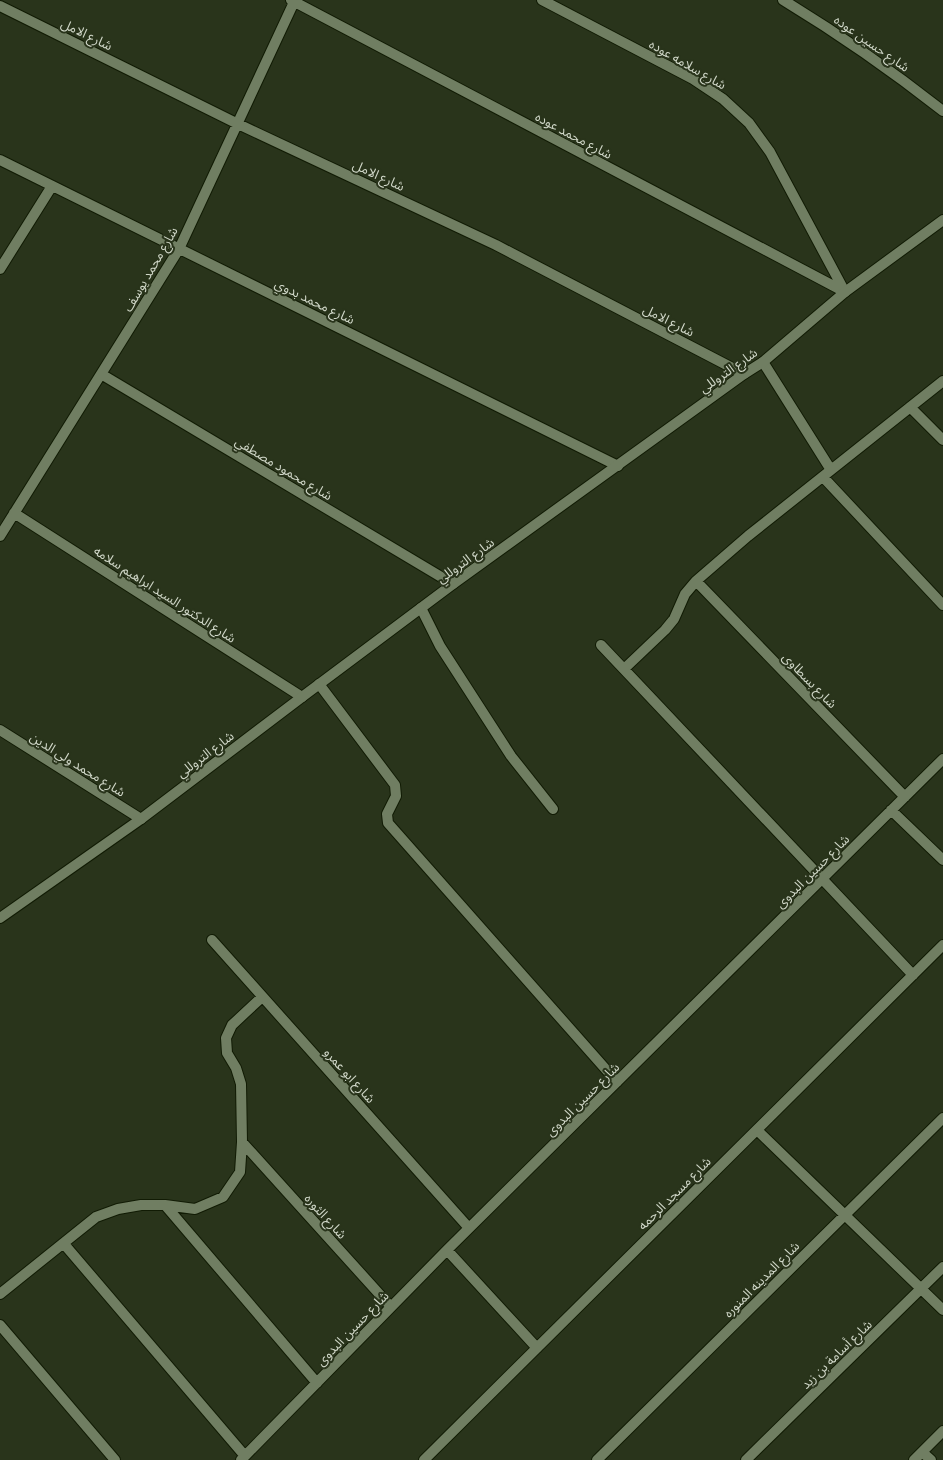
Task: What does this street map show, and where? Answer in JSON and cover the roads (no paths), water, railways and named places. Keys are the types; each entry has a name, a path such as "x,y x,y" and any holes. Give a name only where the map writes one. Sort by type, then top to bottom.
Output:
{"street":[{"name":"شارع سلامه عوده","path":"542,0 693,79 723,99 749,123 770,152 845,292"},
{"name":"شارع حسين عوده","path":"784,0 891,71 943,111"},
{"name":"شارع محمد عوده","path":"294,1 845,292"},
{"name":"شارع محمد يوسف","path":"0,536 179,249 294,1"},
{"name":"شارع الامل","path":"0,6 238,124 496,245 744,374"},
{"name":"شارع محمد بدوي","path":"0,160 618,466"},
{"path":"0,268 52,186"},
{"name":"شارع التروللي","path":"0,918 141,819 453,584 744,374 763,362 845,292 943,220"},
{"path":"763,362 832,470"},
{"name":"شارع محمود مصطفي","path":"101,374 453,584"},
{"path":"624,669 665,630 674,619 685,594 696,581 748,536 943,381"},
{"path":"910,407 943,440"},
{"path":"823,477 943,605"},
{"name":"شارع الدكتور السيد ابراهيم سلامه","path":"14,513 302,697"},
{"name":"شارع بسطاوى","path":"696,581 905,797"},
{"path":"421,608 440,646 511,756 553,809"},
{"path":"601,645 913,975"},
{"path":"319,684 395,785 396,796 387,814 388,823 617,1082"},
{"name":"شارع محمد ولي الدين","path":"0,730 141,819"},
{"name":"شارع حسين البدوى","path":"243,1458 469,1228 943,759"},
{"path":"891,810 943,860"},
{"name":"شارع ابو عمرو","path":"212,940 469,1228"},
{"name":"شارع مسجد الرحمه","path":"424,1460 943,945"},
{"path":"0,1294 96,1218 118,1209 141,1205 165,1205 195,1209 223,1197 240,1172 242,1142 241,1084 236,1068 227,1053 226,1038 232,1025 262,997"},
{"name":"شارع المدينه المنوره","path":"597,1460 943,1118"},
{"path":"757,1130 943,1310"},
{"name":"شارع الثوره","path":"242,1142 391,1307"},
{"path":"165,1205 317,1383"},
{"path":"64,1244 243,1458"},
{"path":"447,1250 537,1348"},
{"name":"شارع أسامة بن زيد","path":"746,1460 943,1267"},
{"path":"0,1325 116,1460"},
{"path":"914,1460 943,1431"},
{"path":"922,1452 931,1460"}]}
